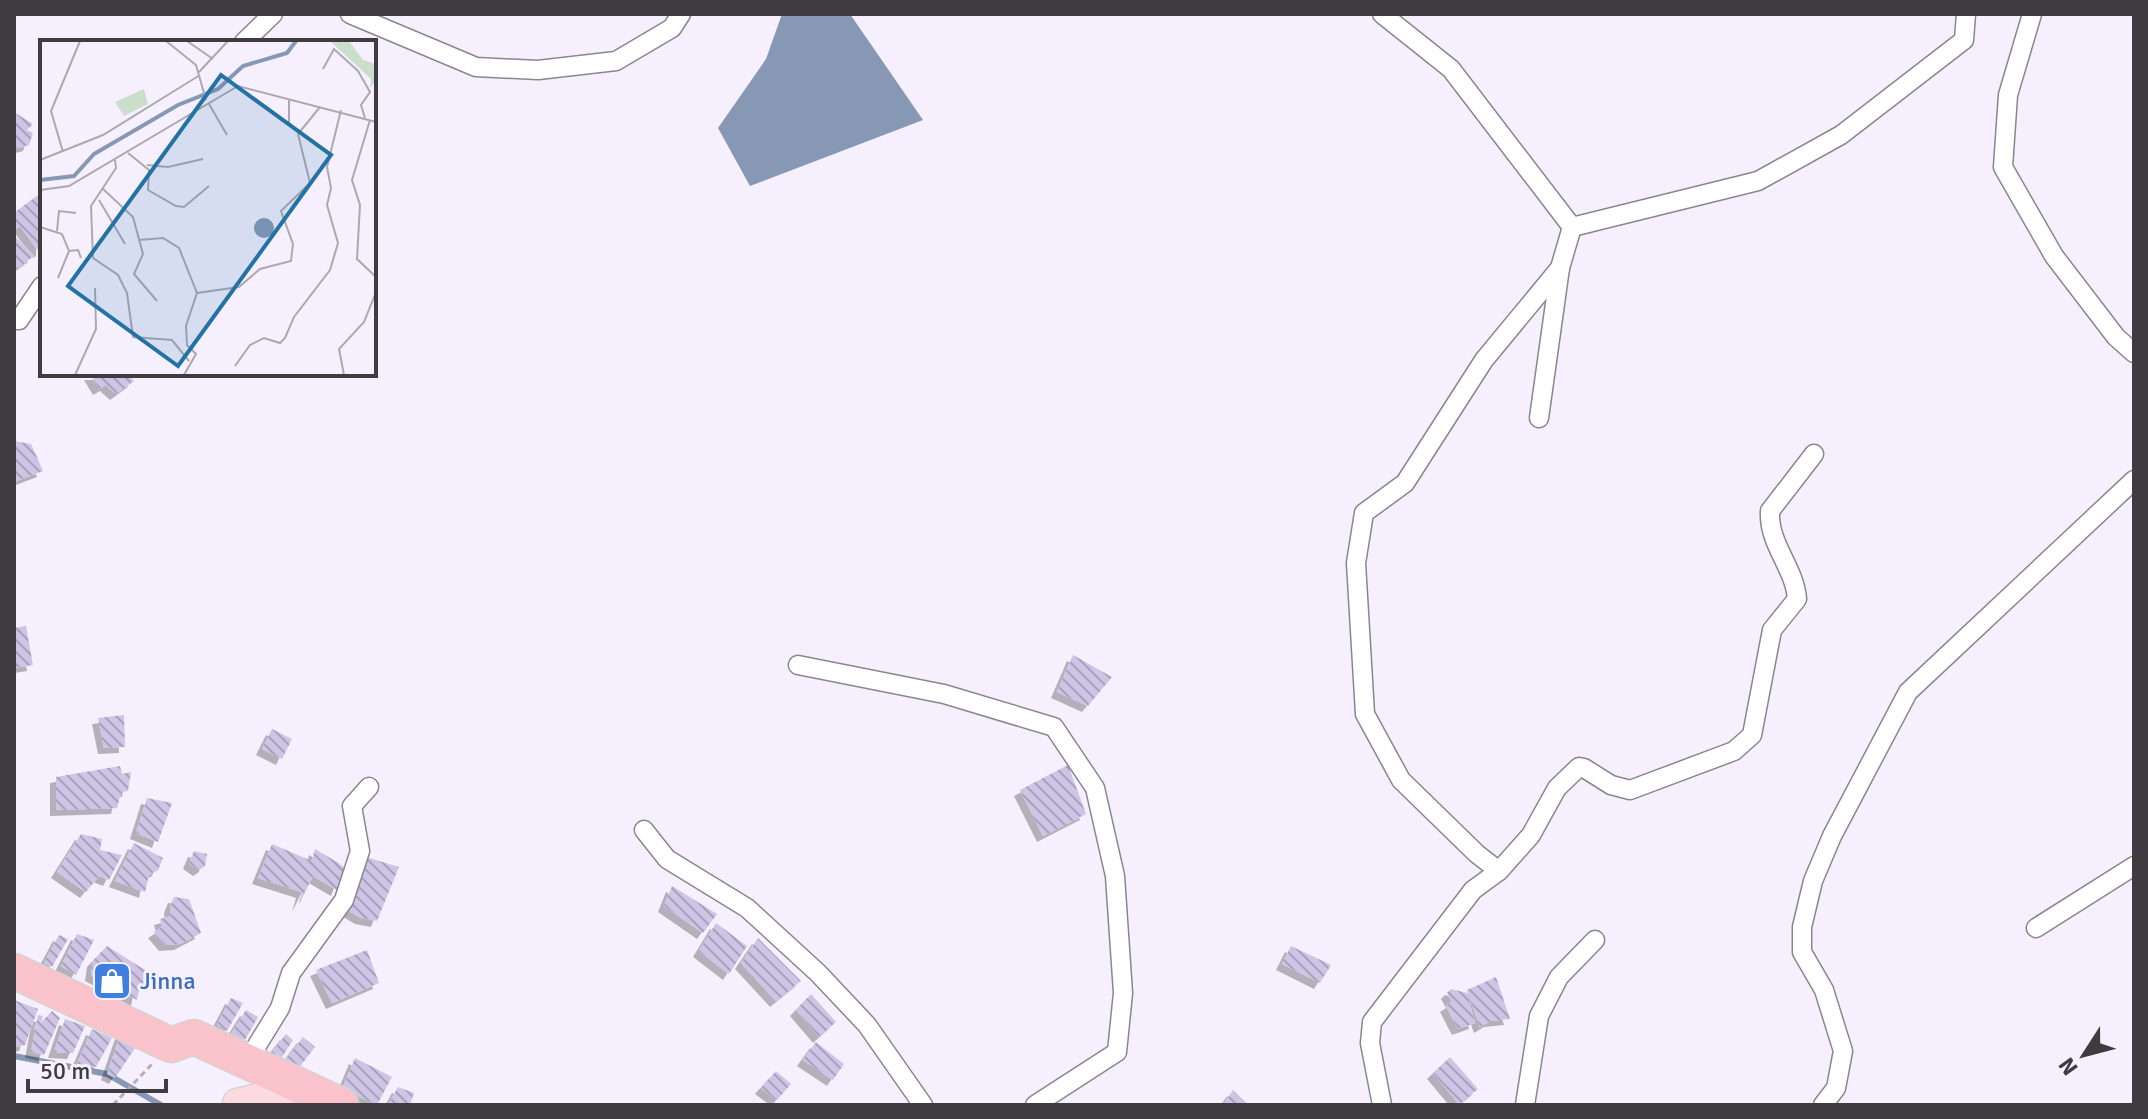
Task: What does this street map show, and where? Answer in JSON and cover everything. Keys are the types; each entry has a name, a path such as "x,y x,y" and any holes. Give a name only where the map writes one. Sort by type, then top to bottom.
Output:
{"highway":[{"path":"14,971 171,1045 194,1037 341,1105"}],"main road":[{"path":"248,1060 238,1083 236,1104 303,1087"}],"street":[{"path":"246,40 273,14"},
{"path":"350,14 476,67 538,70 616,61 672,28 681,14"},
{"path":"1382,14 1451,69 1572,227"},
{"path":"1572,227 1758,181 1841,135 1964,40 1966,14"},
{"path":"2032,14 2008,95 2003,167 2054,256 2116,337 2134,353"},
{"path":"1539,418 1560,268 1572,227"},
{"path":"1499,871 1477,854 1401,780 1365,714 1356,563 1364,513 1405,483 1484,360 1560,268"},
{"path":"14,320 19,320 40,289"},
{"path":"1382,1105 1370,1043 1372,1022 1473,890 1499,871 1531,835 1557,788 1579,767 1611,785 1630,790 1734,751 1752,735 1772,630 1797,599 1797,588 1773,539 1770,511 1814,454"},
{"path":"1823,1105 1836,1088 1843,1051 1824,990 1802,952 1802,927 1813,881 1832,836 1908,692 2134,480"},
{"path":"798,665 944,694 1054,727 1095,788 1115,876 1123,993 1117,1052 1035,1105"},
{"path":"248,1060 280,1008 291,973 344,900 360,851 352,806 369,787"},
{"path":"644,830 667,859 747,908 818,973 867,1025 901,1068 923,1105"},
{"path":"2036,928 2134,866"},
{"path":"1525,1105 1539,1016 1559,977 1595,940"}],"path":[{"path":"113,1105 157,1059"}],"water":[{"path":"782,14 850,14 923,120 750,186 718,128 766,59"}],"building":[{"path":"14,112 33,124 27,130 33,133 29,145 14,149"},
{"path":"40,194 39,252 20,226 14,230 14,213"},
{"path":"14,235 34,256 14,271"},
{"path":"91,376 130,376 134,381 116,394 106,385 99,389"},
{"path":"14,441 31,444 43,471 14,482"},
{"path":"26,626 33,665 14,668 14,628"},
{"path":"1073,655 1112,677 1088,706 1057,692"},
{"path":"124,715 125,747 104,748 98,718"},
{"path":"272,729 292,739 282,759 262,749"},
{"path":"1068,765 1086,814 1043,836 1020,790"},
{"path":"120,766 122,774 131,772 128,791 121,792 117,808 56,810 56,777"},
{"path":"147,798 172,803 158,842 136,833"},
{"path":"81,834 102,839 100,850 122,855 109,880 99,876 86,892 57,872"},
{"path":"134,843 163,858 158,870 149,875 145,892 115,881"},
{"path":"272,844 312,861 315,849 337,862 345,868 337,890 313,876 298,906 302,892 258,878"},
{"path":"194,851 207,854 205,866 199,870 189,863"},
{"path":"366,857 399,867 377,921 361,918 349,911 360,889 356,884"},
{"path":"672,886 717,914 703,933 664,906"},
{"path":"174,897 189,899 201,933 180,944 165,945 154,932 162,927 160,919 171,916"},
{"path":"716,923 747,946 729,974 699,951"},
{"path":"77,934 94,940 76,975 61,966"},
{"path":"59,935 68,939 52,967 44,963"},
{"path":"758,938 801,981 776,1001 741,963"},
{"path":"107,946 153,975 139,989 137,1000 91,975 93,961"},
{"path":"1291,946 1331,965 1320,983 1282,964"},
{"path":"367,950 379,983 332,1003 316,970"},
{"path":"1496,977 1510,1019 1490,1021 1480,1027 1467,990"},
{"path":"1451,989 1467,993 1475,1023 1458,1029 1446,1006 1452,1002 1447,993"},
{"path":"811,994 836,1022 819,1037 796,1010"},
{"path":"231,998 243,1003 227,1031 217,1025"},
{"path":"14,1000 38,1009 25,1045 17,1047 14,1047"},
{"path":"246,1010 258,1017 245,1040 231,1034"},
{"path":"52,1011 60,1018 44,1055 31,1052 38,1015 43,1016 40,1024"},
{"path":"65,1019 85,1026 73,1053 54,1052"},
{"path":"92,1029 112,1038 96,1067 77,1064"},
{"path":"122,1030 141,1039 115,1078 107,1074"},
{"path":"286,1034 293,1040 277,1065 267,1058"},
{"path":"303,1037 315,1047 298,1069 285,1061"},
{"path":"816,1042 844,1064 833,1080 803,1060"},
{"path":"1450,1057 1478,1089 1459,1104 1433,1073"},
{"path":"355,1058 392,1077 377,1105 342,1089"},
{"path":"776,1071 791,1084 777,1100 761,1088"},
{"path":"398,1087 414,1093 410,1105 388,1105"},
{"path":"1233,1090 1248,1105 1223,1105"}],"waterway":[{"path":"14,1056 107,1074 161,1105"}],"place":[{"name":"Jinna","path":"112,981"}]}
